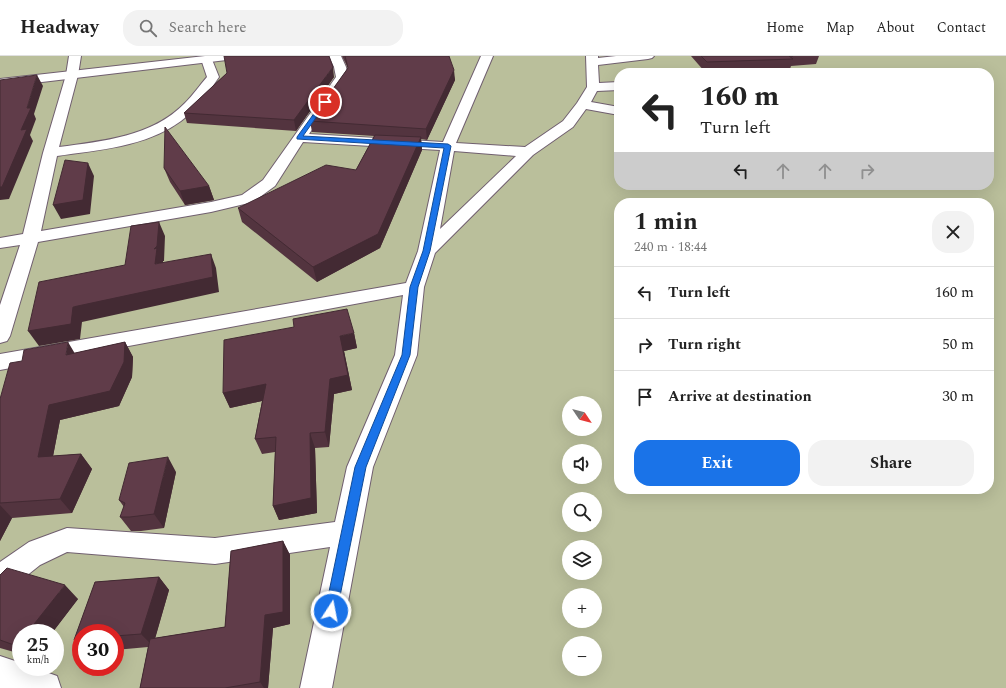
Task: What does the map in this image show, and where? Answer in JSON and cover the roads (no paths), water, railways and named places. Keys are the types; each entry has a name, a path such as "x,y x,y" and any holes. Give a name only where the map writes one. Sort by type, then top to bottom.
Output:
{"street":[{"path":"0,336 31,237 50,153 72,75 75,56"},
{"path":"0,83 235,56"},
{"path":"0,243 210,207 247,199 269,183 342,78 340,67 335,56"},
{"path":"316,688 360,467 406,355 414,287 427,251 448,146 487,56"},
{"path":"427,251 528,152 568,124 583,104 593,86 592,59 648,56"},
{"path":"50,153 132,139 160,129 190,106 213,77 207,59"},
{"path":"593,86 614,86"},
{"path":"583,104 614,111"},
{"path":"299,138 528,152"},
{"path":"0,362 414,287"},
{"path":"0,582 10,571 35,552 67,540 215,551 346,533"},
{"path":"0,672 45,688"}]}
